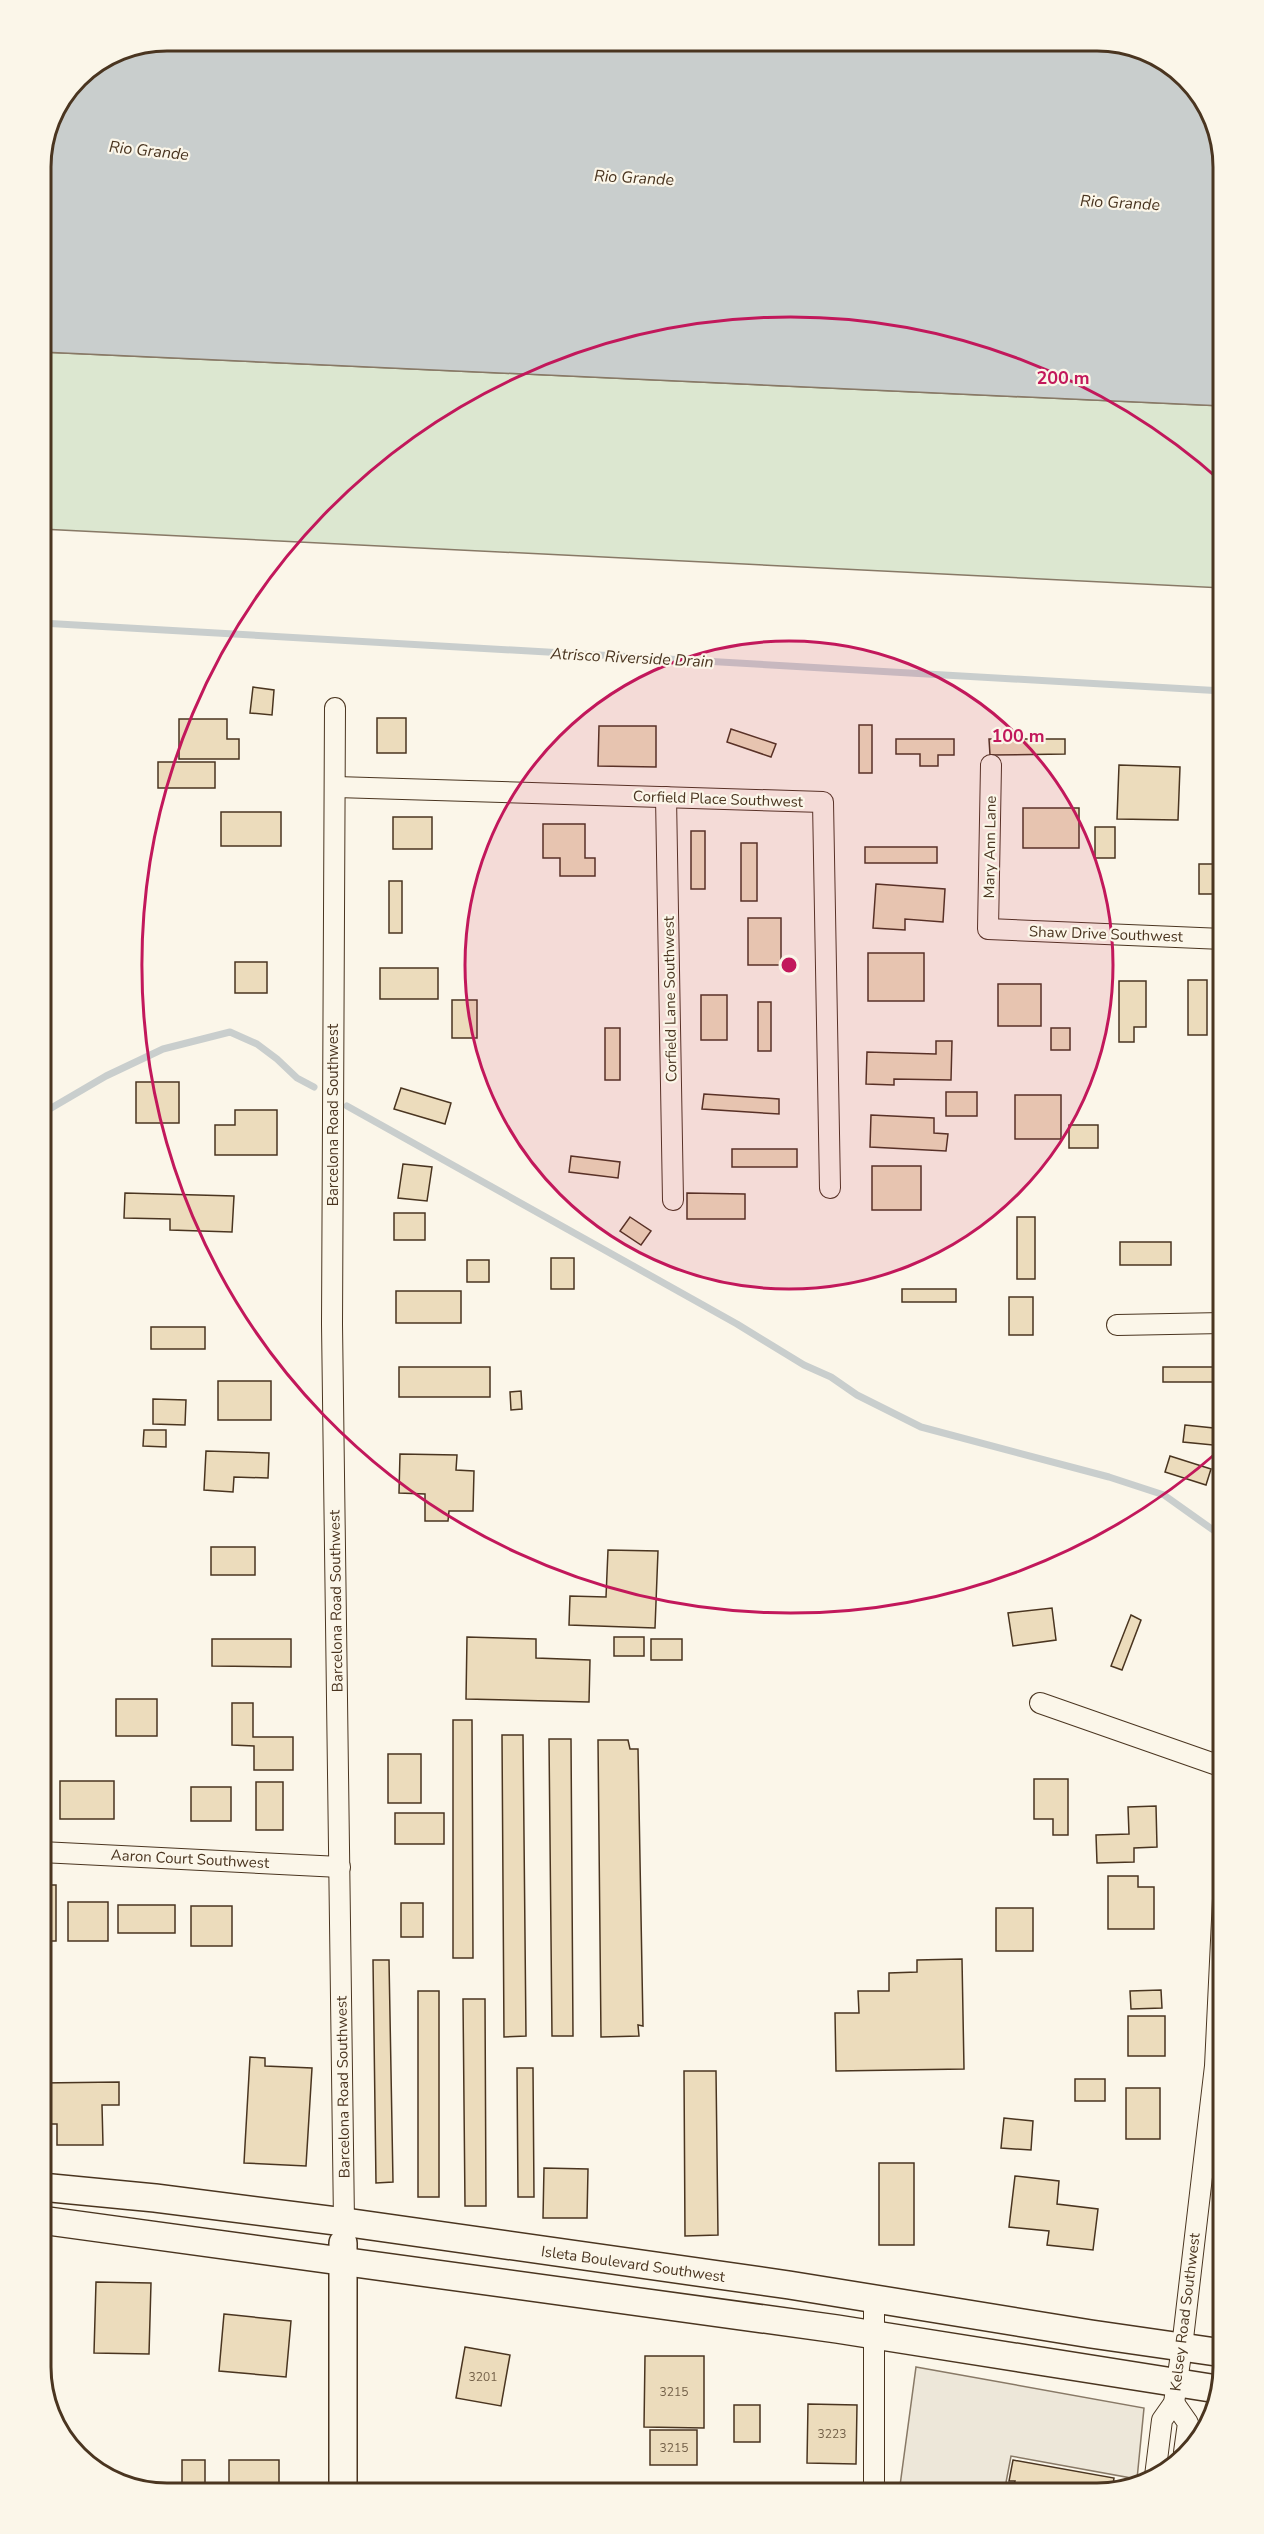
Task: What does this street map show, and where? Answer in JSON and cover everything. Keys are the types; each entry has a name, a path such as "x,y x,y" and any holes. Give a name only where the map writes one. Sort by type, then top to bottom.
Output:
{"main road":[{"name":"Isleta Boulevard Southwest","path":"51,2188 155,2198 344,2222 789,2285 1213,2351"},
{"path":"51,2221 873,2335 1175,2392 1211,2389"},
{"name":"Barcelona Road Southwest","path":"343,2483 344,2222"}],"street":[{"name":"Barcelona Road Southwest","path":"335,708 332,1324 344,2222"},
{"name":"Mary Ann Lane","path":"988,929 991,765"},
{"name":"Corfield Place Southwest","path":"336,787 823,802 830,1188"},
{"name":"Corfield Lane Southwest","path":"666,797 673,1200"},
{"name":"Shaw Drive Southwest","path":"988,929 1213,939"},
{"path":"1117,1325 1213,1323"},
{"path":"1040,1703 1213,1763"},
{"name":"Aaron Court Southwest","path":"51,1853 340,1867"},
{"name":"Kelsey Road Southwest","path":"1156,2466 1162,2420 1175,2392 1182,2347 1213,2083"},
{"path":"874,2300 874,2483"},
{"path":"1175,2392 1188,2423 1186,2440"}],"green space":[{"path":"51,352 1213,406 1213,588 51,529"}],"shaded area":[{"path":"916,2367 1144,2408 1137,2475 1130,2478 1011,2456 1006,2483 900,2483"}],"water":[{"name":"Rio Grande","path":"1104,51 1119,53 1148,63 1179,85 1197,109 1211,145 1213,167 1213,406 51,352 51,160 53,145 63,116 85,85 96,75 123,60 152,52"}],"building":[{"path":"253,687 274,690 272,715 250,713"},
{"path":"377,718 406,718 406,753 377,753"},
{"path":"179,719 227,719 227,739 239,739 239,759 179,759"},
{"path":"859,725 872,725 872,773 859,773"},
{"path":"599,726 656,726 656,767 598,766"},
{"path":"731,729 776,744 771,757 727,742"},
{"path":"896,739 954,739 954,755 938,755 938,766 920,766 920,754 896,754"},
{"path":"989,739 1065,739 1065,754 990,755"},
{"path":"158,762 215,762 215,788 158,788"},
{"path":"1119,765 1180,767 1178,820 1117,819"},
{"path":"1023,808 1079,808 1079,848 1023,848"},
{"path":"221,812 281,812 281,846 221,846"},
{"path":"393,817 432,817 432,849 393,849"},
{"path":"543,824 585,824 585,858 595,858 595,876 560,876 560,858 543,858"},
{"path":"1095,827 1115,827 1115,858 1095,858"},
{"path":"691,831 705,831 705,889 691,889"},
{"path":"741,843 757,843 757,901 741,901"},
{"path":"865,847 937,847 937,863 865,863"},
{"path":"1199,864 1213,864 1213,894 1199,894"},
{"path":"389,881 402,881 402,933 389,933"},
{"path":"876,884 945,889 943,922 905,919 905,930 873,928"},
{"path":"748,918 781,918 781,965 748,965"},
{"path":"868,953 924,953 924,1001 868,1001"},
{"path":"235,962 267,962 267,993 235,993"},
{"path":"380,968 438,968 438,999 380,999"},
{"path":"1188,980 1207,980 1207,1035 1188,1035"},
{"path":"1119,981 1146,981 1146,1027 1134,1027 1134,1042 1119,1042"},
{"path":"998,984 1041,984 1041,1026 998,1026"},
{"path":"701,995 727,995 727,1040 701,1040"},
{"path":"452,1000 477,1000 477,1038 452,1038"},
{"path":"758,1002 771,1002 771,1051 758,1051"},
{"path":"605,1028 620,1028 620,1080 605,1080"},
{"path":"1051,1028 1070,1028 1070,1050 1051,1050"},
{"path":"936,1041 952,1041 951,1080 894,1079 894,1085 866,1084 867,1052 936,1054"},
{"path":"136,1082 179,1082 179,1123 136,1123"},
{"path":"401,1088 451,1103 445,1124 394,1109"},
{"path":"946,1092 977,1092 977,1116 946,1116"},
{"path":"704,1094 779,1099 779,1114 702,1109"},
{"path":"1015,1095 1061,1095 1061,1139 1015,1139"},
{"path":"235,1110 277,1110 277,1155 215,1155 215,1125 235,1125"},
{"path":"871,1115 934,1118 934,1133 948,1134 946,1151 870,1147"},
{"path":"1069,1125 1098,1125 1098,1148 1069,1148"},
{"path":"732,1149 797,1149 797,1167 732,1167"},
{"path":"571,1156 620,1162 618,1178 569,1172"},
{"path":"403,1164 432,1167 427,1201 398,1198"},
{"path":"872,1166 921,1166 921,1210 872,1210"},
{"path":"125,1193 234,1196 232,1232 170,1230 170,1219 124,1218"},
{"path":"687,1193 745,1194 745,1219 687,1219"},
{"path":"394,1213 425,1213 425,1240 394,1240"},
{"path":"630,1217 651,1231 641,1245 620,1231"},
{"path":"1017,1217 1035,1217 1035,1279 1017,1279"},
{"path":"1120,1242 1171,1242 1171,1265 1120,1265"},
{"path":"551,1258 574,1258 574,1289 551,1289"},
{"path":"467,1260 489,1260 489,1282 467,1282"},
{"path":"902,1289 956,1289 956,1302 902,1302"},
{"path":"396,1291 461,1291 461,1323 396,1323"},
{"path":"1009,1297 1033,1297 1033,1335 1009,1335"},
{"path":"151,1327 205,1327 205,1349 151,1349"},
{"path":"399,1367 490,1367 490,1397 399,1397"},
{"path":"1163,1367 1213,1367 1213,1382 1163,1382"},
{"path":"218,1381 271,1381 271,1420 218,1420"},
{"path":"521,1391 522,1409 511,1410 510,1392"},
{"path":"153,1399 186,1400 185,1425 153,1424"},
{"path":"1185,1425 1213,1428 1213,1445 1183,1442"},
{"path":"144,1430 166,1430 166,1447 143,1446"},
{"path":"206,1451 269,1453 268,1478 234,1477 233,1492 204,1490"},
{"path":"400,1454 457,1455 456,1470 474,1471 473,1511 449,1511 448,1521 425,1521 425,1494 399,1493"},
{"path":"1170,1456 1211,1469 1206,1485 1165,1472"},
{"path":"211,1547 255,1547 255,1575 211,1575"},
{"path":"608,1550 658,1551 655,1628 569,1625 570,1596 606,1597"},
{"path":"1052,1608 1056,1640 1013,1646 1008,1613"},
{"path":"1131,1615 1141,1620 1122,1670 1111,1666"},
{"path":"467,1637 536,1639 536,1658 590,1660 589,1702 466,1699"},
{"path":"614,1637 644,1637 644,1656 614,1656"},
{"path":"212,1639 291,1639 291,1667 212,1666"},
{"path":"651,1639 682,1639 682,1660 651,1660"},
{"path":"116,1699 157,1699 157,1736 116,1736"},
{"path":"232,1703 253,1703 253,1737 293,1737 293,1770 254,1770 254,1746 232,1745"},
{"path":"453,1720 472,1720 473,1958 453,1958"},
{"path":"502,1735 523,1735 526,2036 504,2037"},
{"path":"549,1739 571,1739 573,2036 552,2036"},
{"path":"598,1740 628,1740 630,1749 638,1749 643,2026 638,2025 639,2036 601,2037"},
{"path":"388,1754 421,1754 421,1803 388,1803"},
{"path":"1034,1779 1068,1779 1068,1835 1053,1835 1053,1819 1034,1819"},
{"path":"60,1781 114,1781 114,1819 60,1819"},
{"path":"256,1782 283,1782 283,1830 256,1830"},
{"path":"191,1787 231,1787 231,1821 191,1821"},
{"path":"1156,1806 1157,1847 1134,1848 1134,1862 1097,1863 1096,1835 1129,1834 1128,1807"},
{"path":"395,1813 444,1813 444,1844 395,1844"},
{"path":"1108,1876 1138,1876 1138,1887 1154,1887 1154,1929 1108,1929"},
{"path":"51,1885 56,1885 56,1941 51,1941"},
{"path":"68,1902 108,1902 108,1941 68,1941"},
{"path":"401,1903 423,1903 423,1937 401,1937"},
{"path":"118,1905 175,1905 175,1933 118,1933"},
{"path":"191,1906 232,1906 232,1946 191,1946"},
{"path":"996,1908 1033,1908 1033,1951 996,1951"},
{"path":"962,1959 964,2069 836,2071 835,2013 859,2013 858,1991 889,1991 889,1973 917,1972 917,1960"},
{"path":"373,1960 389,1960 393,2182 376,2183"},
{"path":"1161,1990 1162,2008 1131,2009 1130,1991"},
{"path":"418,1991 439,1991 439,2197 418,2197"},
{"path":"463,1999 485,1999 486,2206 465,2206"},
{"path":"1128,2016 1165,2016 1165,2056 1128,2056"},
{"path":"250,2057 265,2058 265,2066 312,2068 306,2166 244,2163"},
{"path":"517,2068 533,2068 534,2197 518,2197"},
{"path":"684,2071 716,2071 718,2235 685,2236"},
{"path":"1075,2079 1105,2079 1105,2101 1075,2101"},
{"path":"119,2082 119,2105 102,2105 103,2145 57,2145 57,2124 51,2124 51,2083"},
{"path":"1126,2088 1160,2088 1160,2139 1126,2139"},
{"path":"1004,2118 1033,2121 1031,2150 1001,2148"},
{"path":"879,2163 914,2163 914,2245 879,2245"},
{"path":"544,2168 588,2169 587,2218 543,2218"},
{"path":"1015,2176 1059,2181 1057,2204 1098,2209 1093,2250 1047,2245 1049,2231 1009,2227"},
{"path":"96,2282 151,2283 149,2354 94,2353"},
{"path":"224,2314 291,2321 286,2377 219,2371"},
{"path":"465,2347 510,2355 501,2406 456,2398"},
{"path":"645,2356 704,2356 704,2428 644,2427"},
{"path":"808,2404 857,2405 856,2464 807,2463"},
{"path":"734,2405 760,2405 760,2442 734,2442"},
{"path":"650,2430 697,2430 697,2465 650,2465"},
{"path":"182,2460 205,2460 205,2483 182,2483"},
{"path":"229,2460 279,2460 279,2483 229,2483"},
{"path":"1013,2460 1114,2478 1113,2482 1104,2483 1015,2483 1015,2481 1009,2481"}],"waterway":[{"name":"Atrisco Riverside Drain","path":"51,624 1213,690"},
{"path":"51,1108 106,1076 163,1049 230,1032 257,1044 297,1078 314,1087"},
{"path":"347,1106 737,1324 804,1365 831,1377 857,1395 921,1427 1109,1477 1164,1495 1213,1530"}]}
